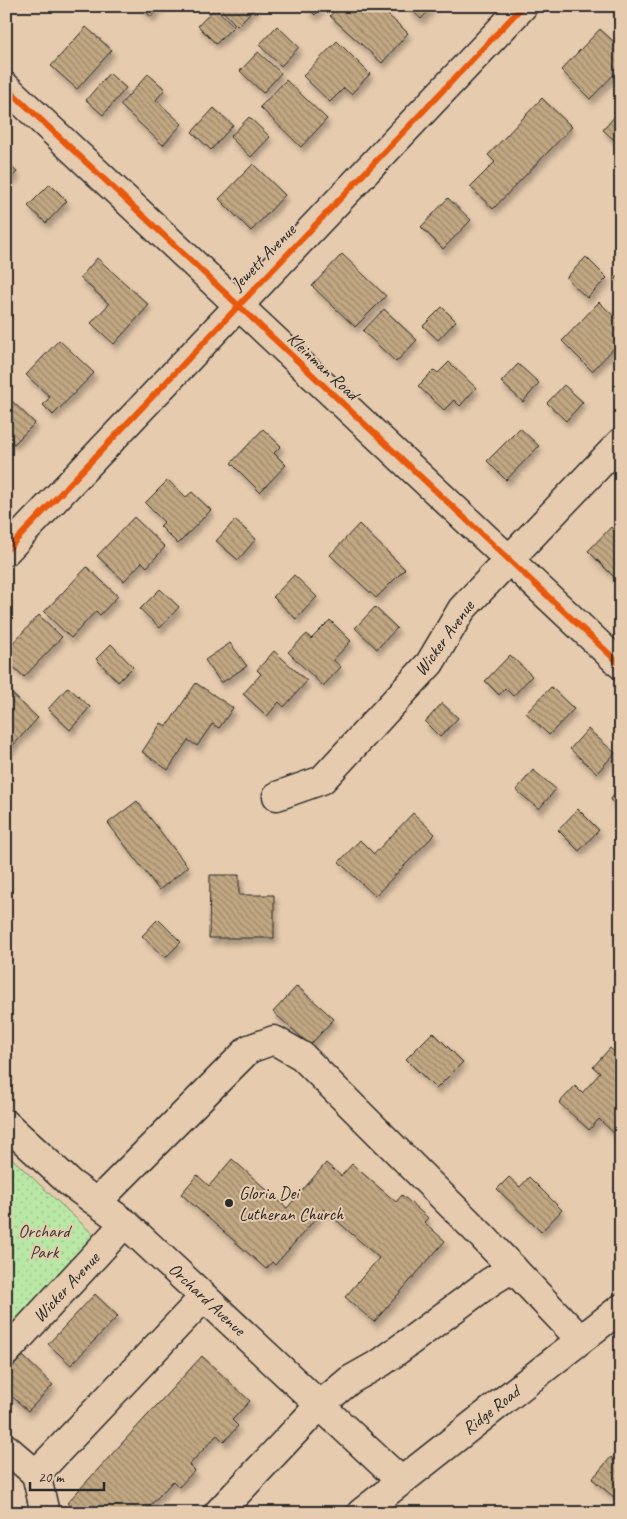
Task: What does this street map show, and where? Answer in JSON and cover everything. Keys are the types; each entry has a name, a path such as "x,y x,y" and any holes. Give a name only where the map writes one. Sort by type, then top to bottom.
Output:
{"street":[{"name":"Jewett Avenue","path":"6,551 523,6"},
{"name":"Kleinman Road","path":"6,87 621,666"},
{"name":"Wicker Avenue","path":"277,796 322,780 430,663 462,608 621,442"},
{"path":"97,1202 249,1048 274,1040 302,1056 513,1268 580,1339"},
{"name":"Orchard Avenue","path":"6,1124 70,1183 125,1222 401,1481"},
{"name":"Wicker Avenue","path":"6,1352 125,1222"},
{"path":"218,1513 320,1405 350,1380 382,1362 490,1282 513,1268"},
{"path":"36,1474 204,1297"},
{"name":"Ridge Road","path":"361,1513 621,1308"},
{"path":"6,1448 36,1474 45,1513"}],"green space":[{"name":"Orchard Park","path":"6,1153 99,1240 6,1340"}],"building":[{"path":"139,6 160,6 151,17"},
{"path":"218,6 257,6 237,26"},
{"path":"306,6 323,6 315,15"},
{"path":"339,6 378,6 408,33 382,63 330,16"},
{"path":"407,6 433,6 421,19"},
{"path":"614,6 621,6 621,19 611,9"},
{"path":"215,8 234,26 216,44 198,26"},
{"path":"277,26 299,47 281,66 259,45"},
{"path":"86,27 112,50 77,89 51,66"},
{"path":"600,29 621,48 621,67 590,99 561,70"},
{"path":"337,41 370,74 351,94 344,88 330,102 303,76"},
{"path":"258,52 281,73 263,93 240,71"},
{"path":"109,73 126,88 103,115 86,100"},
{"path":"148,74 165,89 156,100 182,124 163,145 120,105"},
{"path":"286,80 327,119 301,147 260,107"},
{"path":"542,98 572,127 493,209 470,187 495,162 488,155"},
{"path":"214,108 233,125 211,150 192,132"},
{"path":"621,109 621,146 603,130"},
{"path":"249,117 270,137 251,157 230,137"},
{"path":"6,162 17,172 6,184"},
{"path":"253,164 285,195 251,231 219,199"},
{"path":"50,184 67,201 46,223 28,206"},
{"path":"448,198 471,220 443,249 421,227"},
{"path":"342,254 386,296 355,327 312,286"},
{"path":"586,257 607,278 587,298 566,278"},
{"path":"97,258 149,305 114,344 91,323 109,304 80,278"},
{"path":"621,273 621,284 615,279"},
{"path":"599,302 621,323 621,341 592,371 562,341"},
{"path":"442,307 456,321 438,340 423,326"},
{"path":"384,309 417,340 396,362 363,331"},
{"path":"59,340 94,373 53,415 43,405 50,397 26,375"},
{"path":"449,362 476,388 460,406 454,400 444,410 418,386 434,370 438,373"},
{"path":"518,364 539,383 523,402 501,382"},
{"path":"564,385 583,402 566,421 547,403"},
{"path":"12,401 35,423 14,444 6,437 6,406"},
{"path":"520,428 539,446 506,480 487,461"},
{"path":"263,429 281,446 274,453 286,465 260,492 231,463"},
{"path":"168,480 186,497 192,492 211,510 178,544 160,526 164,522 145,503"},
{"path":"134,517 165,547 147,567 142,562 124,581 97,556"},
{"path":"235,520 256,539 238,560 216,541"},
{"path":"359,524 405,569 376,598 330,555"},
{"path":"611,527 621,537 621,584 588,551"},
{"path":"87,567 118,596 100,615 96,611 71,638 44,612"},
{"path":"294,575 317,597 296,619 273,597"},
{"path":"160,589 179,607 160,628 140,609"},
{"path":"375,607 397,628 377,649 355,628"},
{"path":"39,615 62,637 24,677 6,660 6,650"},
{"path":"330,620 351,641 333,660 341,667 323,686 288,652 307,634 311,639"},
{"path":"230,643 247,666 221,683 205,660"},
{"path":"111,644 133,667 118,682 96,659"},
{"path":"274,651 307,681 284,707 279,702 267,716 243,694 261,674 257,670"},
{"path":"510,655 532,676 513,696 505,688 499,695 485,681"},
{"path":"196,683 233,708 219,728 212,724 197,746 188,740 168,770 142,752 161,723 167,726"},
{"path":"68,687 90,707 70,730 48,709"},
{"path":"551,687 574,709 549,735 526,713"},
{"path":"6,688 38,718 6,753"},
{"path":"442,703 458,718 440,737 425,722"},
{"path":"588,729 615,753 597,773 570,749"},
{"path":"533,770 556,789 539,809 516,790"},
{"path":"621,787 621,809 610,800"},
{"path":"137,801 188,867 159,890 108,823"},
{"path":"578,809 599,830 579,851 558,830"},
{"path":"413,813 435,834 375,896 339,862 360,840 374,854"},
{"path":"210,875 239,875 239,895 274,895 274,938 209,938"},
{"path":"158,919 181,942 165,958 142,936"},
{"path":"297,986 334,1019 310,1045 273,1012"},
{"path":"433,1032 463,1062 436,1089 406,1059"},
{"path":"610,1048 621,1058 621,1140 599,1119 589,1130 559,1103 575,1086 582,1093 600,1073 593,1067"},
{"path":"232,1159 287,1208 326,1163 341,1176 352,1164 396,1202 402,1195 428,1218 424,1222 445,1241 374,1322 345,1297 379,1258 324,1209 275,1265 272,1262 266,1269 181,1194 197,1175 209,1186"},
{"path":"509,1177 520,1187 529,1177 562,1210 541,1232 497,1189"},
{"path":"95,1294 118,1316 71,1365 48,1344"},
{"path":"23,1356 53,1385 28,1411 6,1391 6,1374"},
{"path":"202,1356 250,1401 232,1420 238,1426 224,1442 217,1435 189,1465 195,1470 179,1487 173,1481 146,1510 147,1513 78,1513 67,1503"},
{"path":"611,1457 621,1465 621,1503 592,1479"}],"cycle path":[{"path":"6,551 523,6"},
{"path":"6,87 621,665"}],"place":[{"name":"Gloria Dei Lutheran Church","path":"229,1203"}]}
